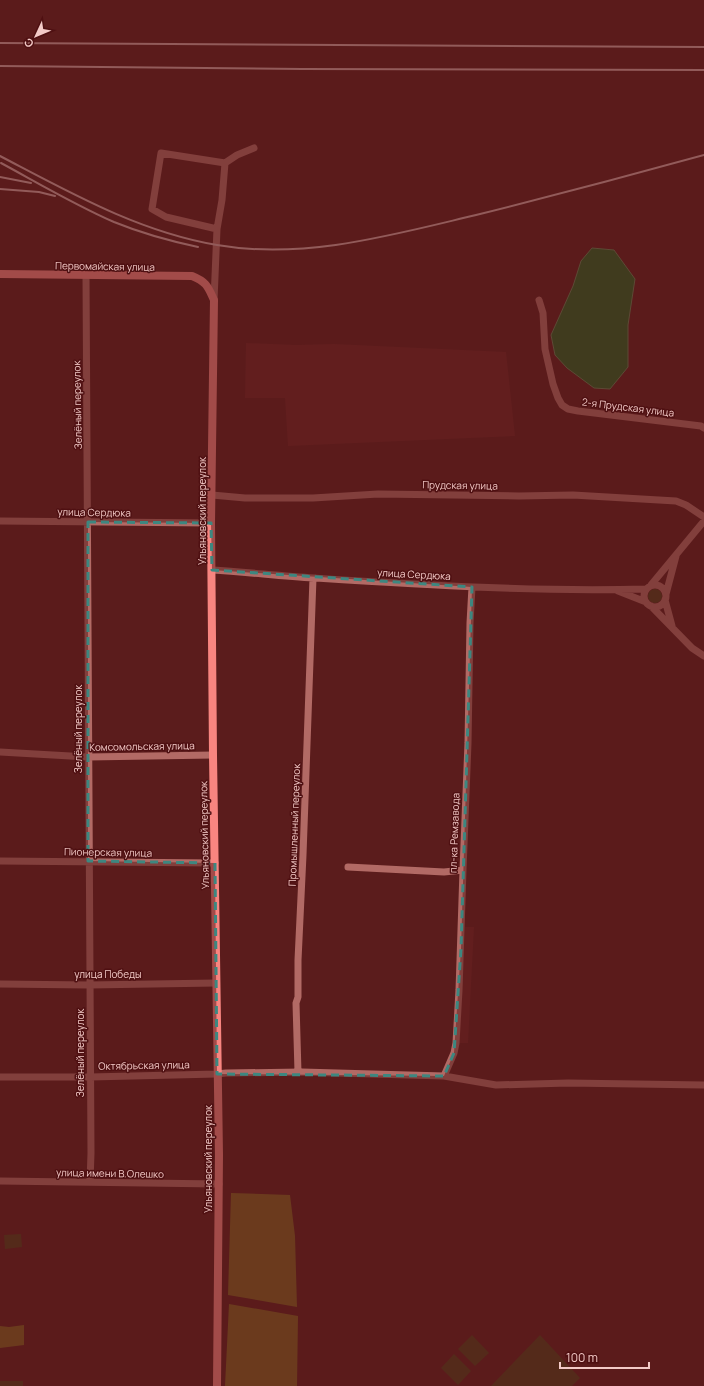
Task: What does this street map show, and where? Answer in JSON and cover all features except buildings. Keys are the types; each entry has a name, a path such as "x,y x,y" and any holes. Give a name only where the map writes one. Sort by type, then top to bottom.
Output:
{"main road":[{"name":"Первомайская улица","path":"0,274 192,276 201,280 207,285"},
{"name":"Ульяновский переулок","path":"207,285 214,300 211,523 219,1184 217,1386"}],"street":[{"path":"217,230 166,217 152,209 162,153 225,163 237,155 254,148"},
{"path":"214,300 217,230 222,200 225,163"},
{"name":"Зелёный переулок","path":"86,275 90,1182"},
{"name":"2-я Прудская улица","path":"538,300 543,313 545,349 548,363 553,384 562,405 568,409 578,411 694,425 704,428"},
{"name":"Прудская улица","path":"212,495 245,498 313,498 378,494 589,496 676,501 686,505 704,517"},
{"name":"улица Сердюка","path":"0,521 211,523"},
{"path":"704,521 644,595 649,604 692,648 704,656"},
{"path":"615,590 649,604 661,605 665,597 677,553"},
{"name":"улица Сердюка","path":"212,570 313,578 472,587 615,590 649,587"},
{"name":"Промышленный переулок","path":"298,1072 296,1004 298,997 298,960 313,578"},
{"path":"649,587 654,585 660,586 665,597 673,628"},
{"name":"пл-ка Ремзавода","path":"444,1076 454,1053 456,1043 461,949 462,870 468,743 472,587"},
{"name":"Комсомольская улица","path":"0,752 88,757 213,755"},
{"name":"Пионерская улица","path":"0,861 215,863"},
{"path":"348,867 444,872 462,870"},
{"name":"улица Победы","path":"0,984 89,985 216,983"},
{"name":"Октябрьская улица","path":"0,1076 90,1076 298,1072 444,1076 496,1085 568,1083 704,1084"},
{"name":"улица имени В.Олешко","path":"0,1181 219,1184"}],"highlighted area":[{"path":"88,522 211,523 212,570 472,587 461,949 454,1053 444,1076 217,1074 215,863 88,861"}],"shaded area":[{"path":"592,248 614,250 635,279 628,325 628,367 610,389 594,388 567,368 555,355 551,335 573,286 581,261"},
{"path":"246,343 296,345 334,344 506,352 515,436 288,446 285,398 245,398"},
{"path":"655,589 660,591 662,596 660,601 655,603 650,601 648,596 650,591"},
{"path":"465,927 474,927 468,1043 459,1043"},
{"path":"231,1193 290,1195 295,1236 297,1307 228,1295"},
{"path":"21,1234 22,1247 5,1249 4,1235"},
{"path":"229,1304 298,1316 297,1386 225,1386"},
{"path":"24,1325 24,1345 0,1348 0,1326 9,1327"},
{"path":"472,1335 489,1353 475,1366 458,1349"},
{"path":"540,1335 580,1378 572,1386 491,1386"},
{"path":"454,1354 471,1371 458,1385 441,1368"},
{"path":"0,1381 23,1381 23,1386 0,1386"}],"railway":[{"path":"0,43 704,47"},
{"path":"0,66 302,69 704,70"},
{"path":"0,156 78,197 132,221 160,231 217,245 250,249 282,249 348,243 412,230 533,201 704,155"},
{"path":"1,163 71,201 114,222 135,230 198,247"},
{"path":"0,177 31,183"},
{"path":"0,189 39,192 55,196"}]}
